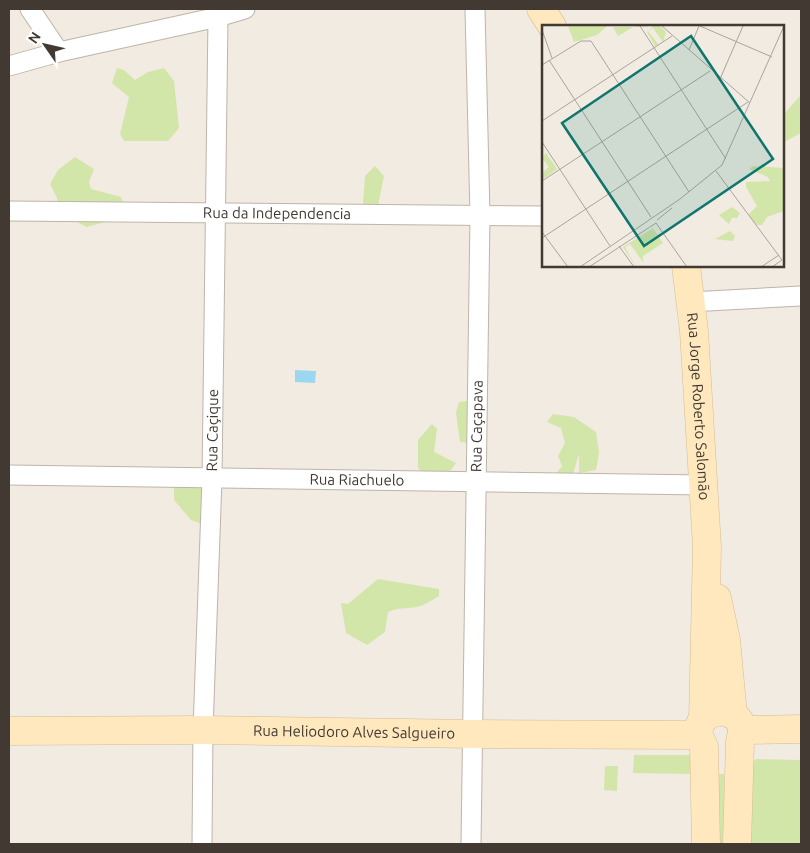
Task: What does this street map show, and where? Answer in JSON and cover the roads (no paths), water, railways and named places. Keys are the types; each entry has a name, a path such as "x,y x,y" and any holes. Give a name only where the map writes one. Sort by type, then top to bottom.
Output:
{"main road":[{"path":"541,9 551,25"},
{"name":"Rua Jorge Roberto Salomão","path":"686,268 694,332 707,547 702,734 706,844"},
{"name":"Rua Jorge Roberto Salomão","path":"707,547 726,640 738,729 736,844"},
{"path":"724,711 738,729 734,749 727,753 711,752 702,734 708,715 716,712 724,711"},
{"path":"738,729 801,729"},
{"name":"Rua Heliodoro Alves Salgueiro","path":"9,731 203,730 473,734 702,734"}],"street":[{"path":"30,9 59,52"},
{"path":"9,66 59,52 218,17 245,9"},
{"name":"Rua Caçapava","path":"471,844 480,216 476,9"},
{"name":"Rua Caçique","path":"202,844 203,730 212,479 218,17"},
{"name":"Rua da Independencia","path":"9,211 542,216"},
{"path":"690,302 801,296"},
{"name":"Rua Riachuelo","path":"9,475 212,479 476,480 704,485"}],"water":[{"path":"295,370 316,371 315,383 295,382"}]}
